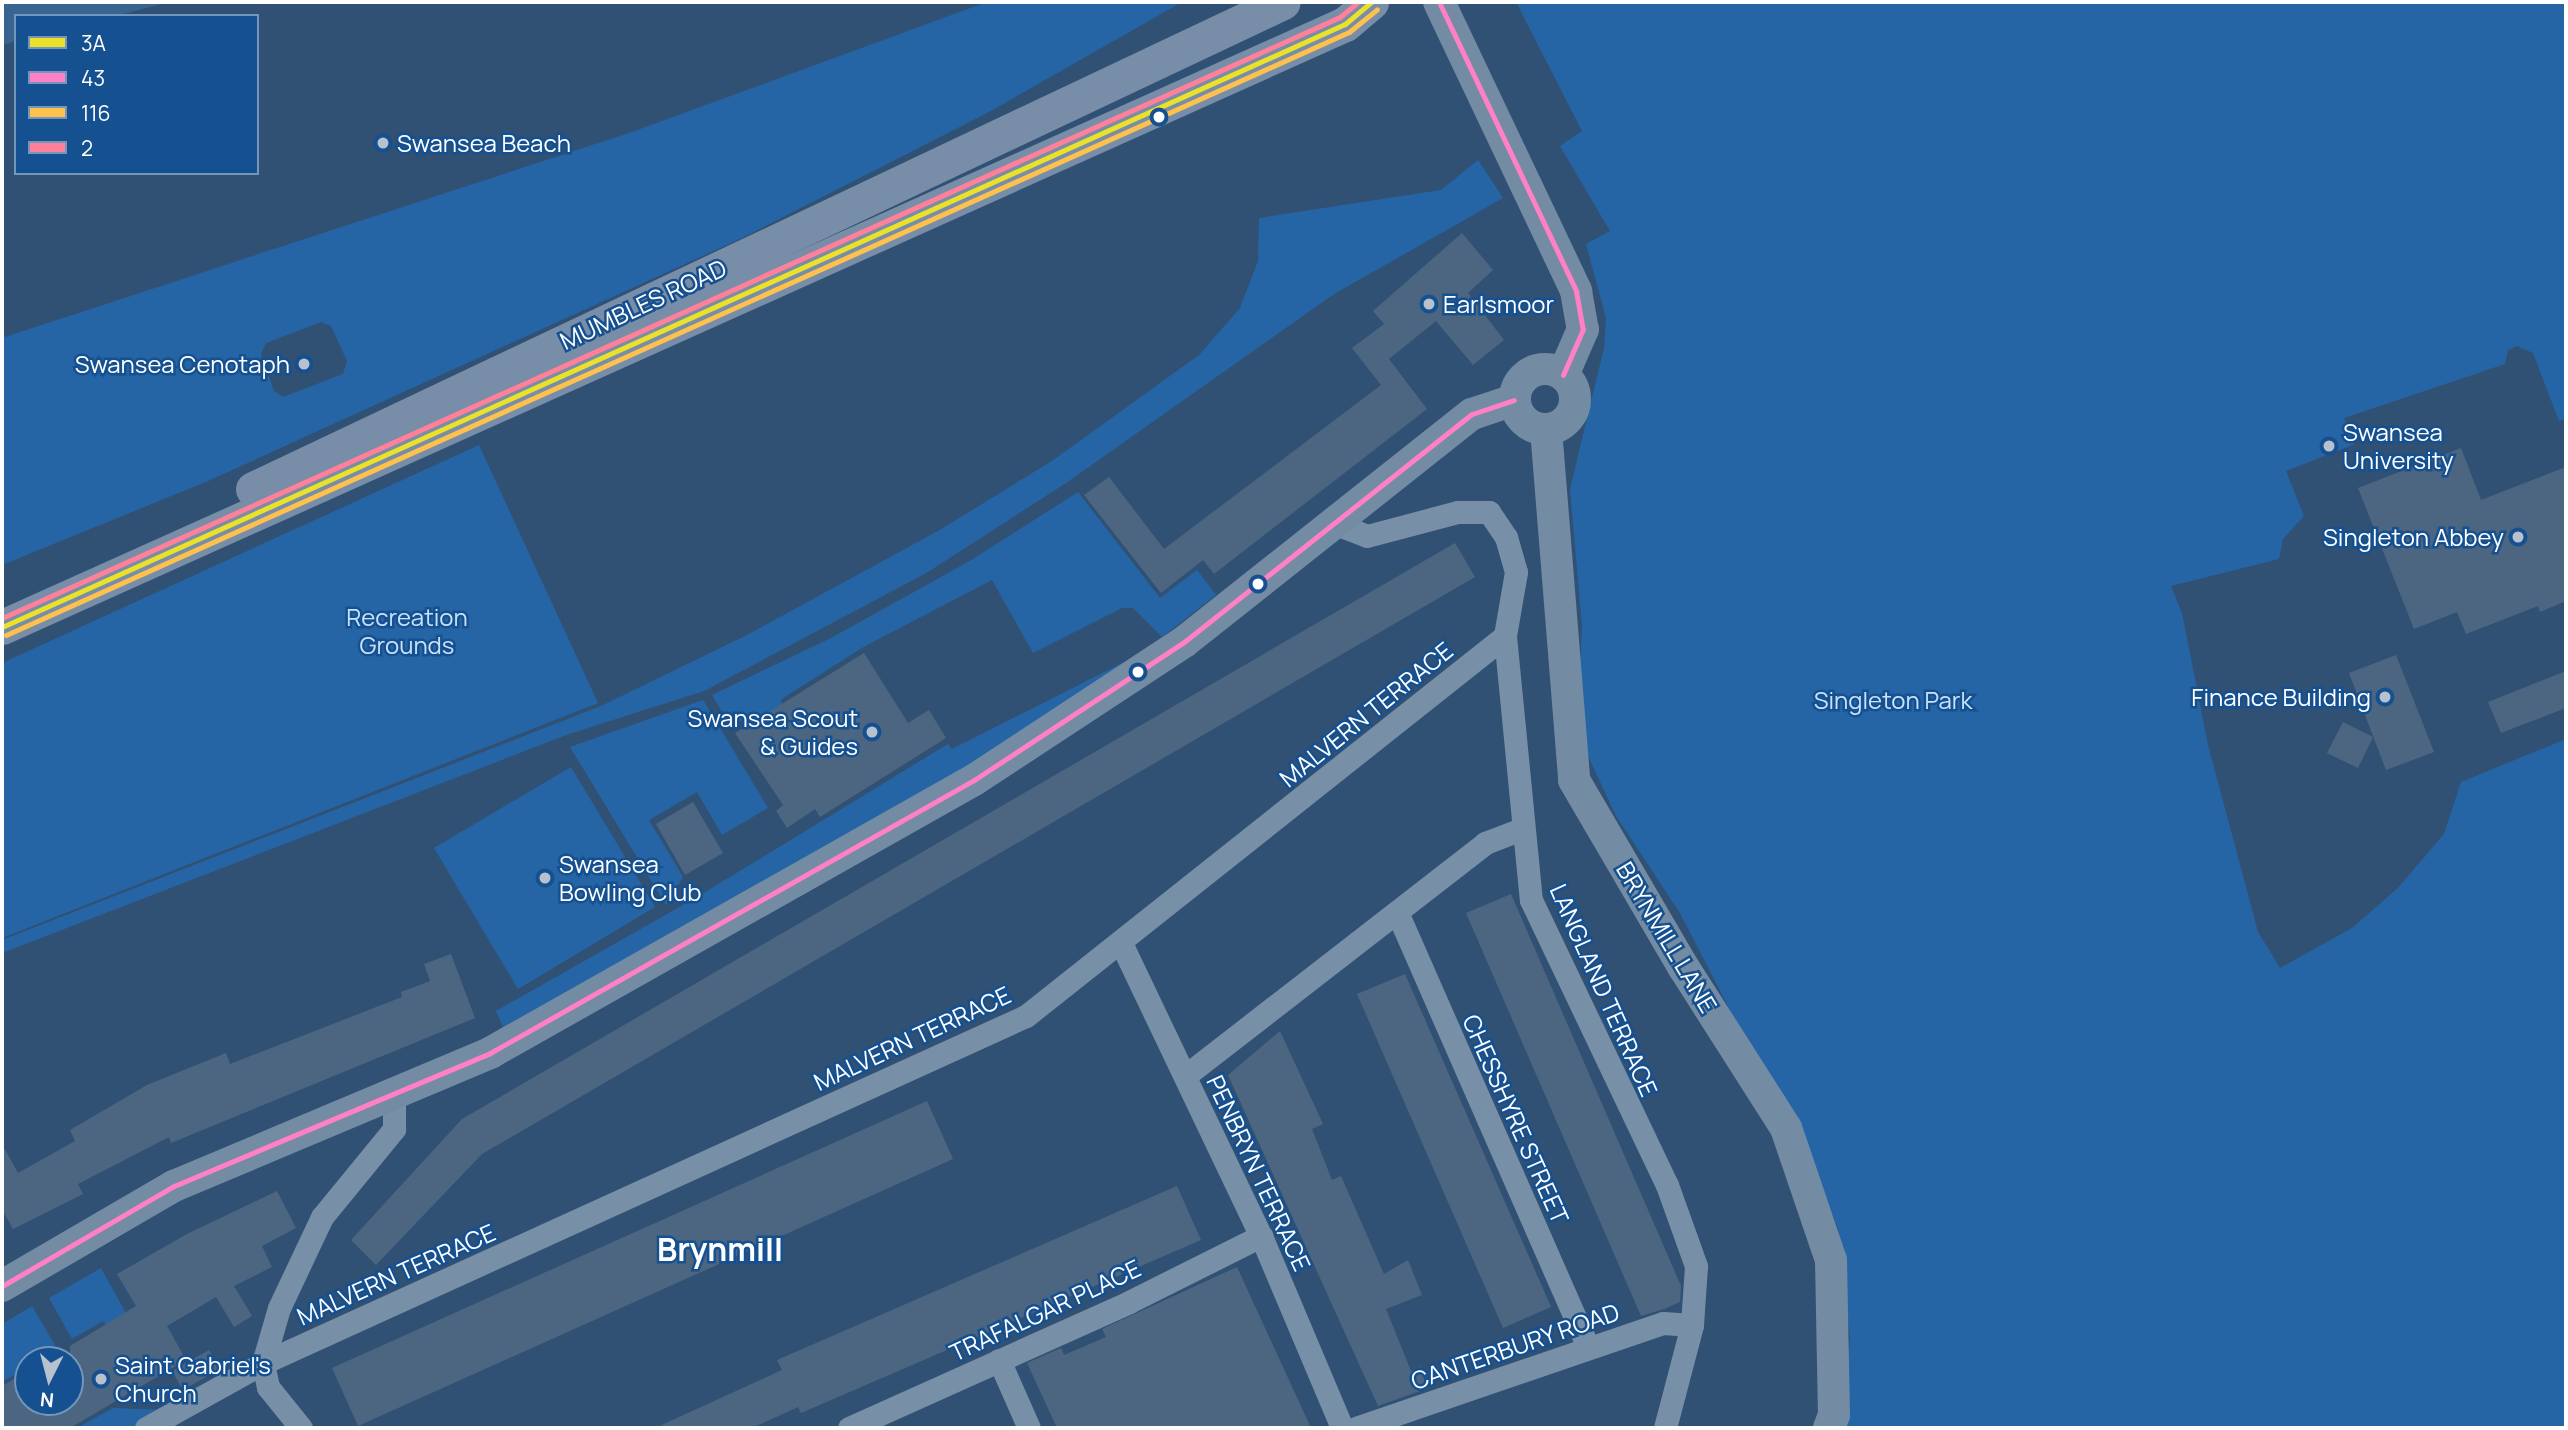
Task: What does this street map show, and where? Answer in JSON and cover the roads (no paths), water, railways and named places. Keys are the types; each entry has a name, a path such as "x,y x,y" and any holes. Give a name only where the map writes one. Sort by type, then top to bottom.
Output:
{"main road":[{"name":"MUMBLES ROAD","path":"2,604 1283,2"},
{"name":"MUMBLES ROAD","path":"2,627 1345,23 1371,2"}],"street":[{"path":"1439,2 1576,292 1583,329 1563,375"},
{"path":"1547,369 1563,375 1573,387 1573,408 1560,425 1546,429 1531,426 1519,415 1514,400 1518,384 1531,372 1547,369"},
{"path":"2,1286 174,1186 490,1054 974,780 1184,642 1472,414 1514,400"},
{"name":"BRYNMILL LANE","path":"1546,429 1574,780 1786,1128 1831,1260 1833,1415 1829,1428"},
{"name":"LANGLAND TERRACE","path":"1336,524 1367,536 1458,512 1489,512 1506,537 1516,572 1505,636 1531,900 1667,1185 1696,1266 1692,1325 1665,1428"},
{"name":"MALVERN TERRACE","path":"146,1428 264,1363 1026,1016 1505,636"},
{"path":"1185,1076 1485,843 1522,829"},
{"name":"CHESSHYRE STREET","path":"1397,912 1588,1347"},
{"name":"PENBRYN TERRACE","path":"1121,943 1261,1236 1342,1428"},
{"path":"301,1428 268,1387 264,1363 279,1308 322,1217 394,1129 394,1096"},
{"name":"TRAFALGAR PLACE","path":"849,1428 1261,1236"},
{"name":"CANTERBURY ROAD","path":"1356,1428 1663,1323 1692,1325"},
{"path":"999,1360 1028,1428"}],"place":[{"name":"Swansea Beach","path":"383,143"},
{"name":"Earlsmoor","path":"1429,304"},
{"name":"Swansea Cenotaph","path":"304,364"},
{"name":"Swansea University","path":"2329,446"},
{"name":"Singleton Abbey","path":"2518,537"},
{"name":"Finance Building","path":"2385,697"},
{"name":"Swansea Scout & Guides","path":"872,732"},
{"name":"Swansea Bowling Club","path":"545,878"},
{"name":"Saint Gabriel's Church","path":"101,1379"}],"district":[{"name":"Brynmill","path":"720,1249"}],"park label":[{"name":"Recreation Grounds","path":"407,631"},
{"name":"Singleton Park","path":"1893,700"}]}
